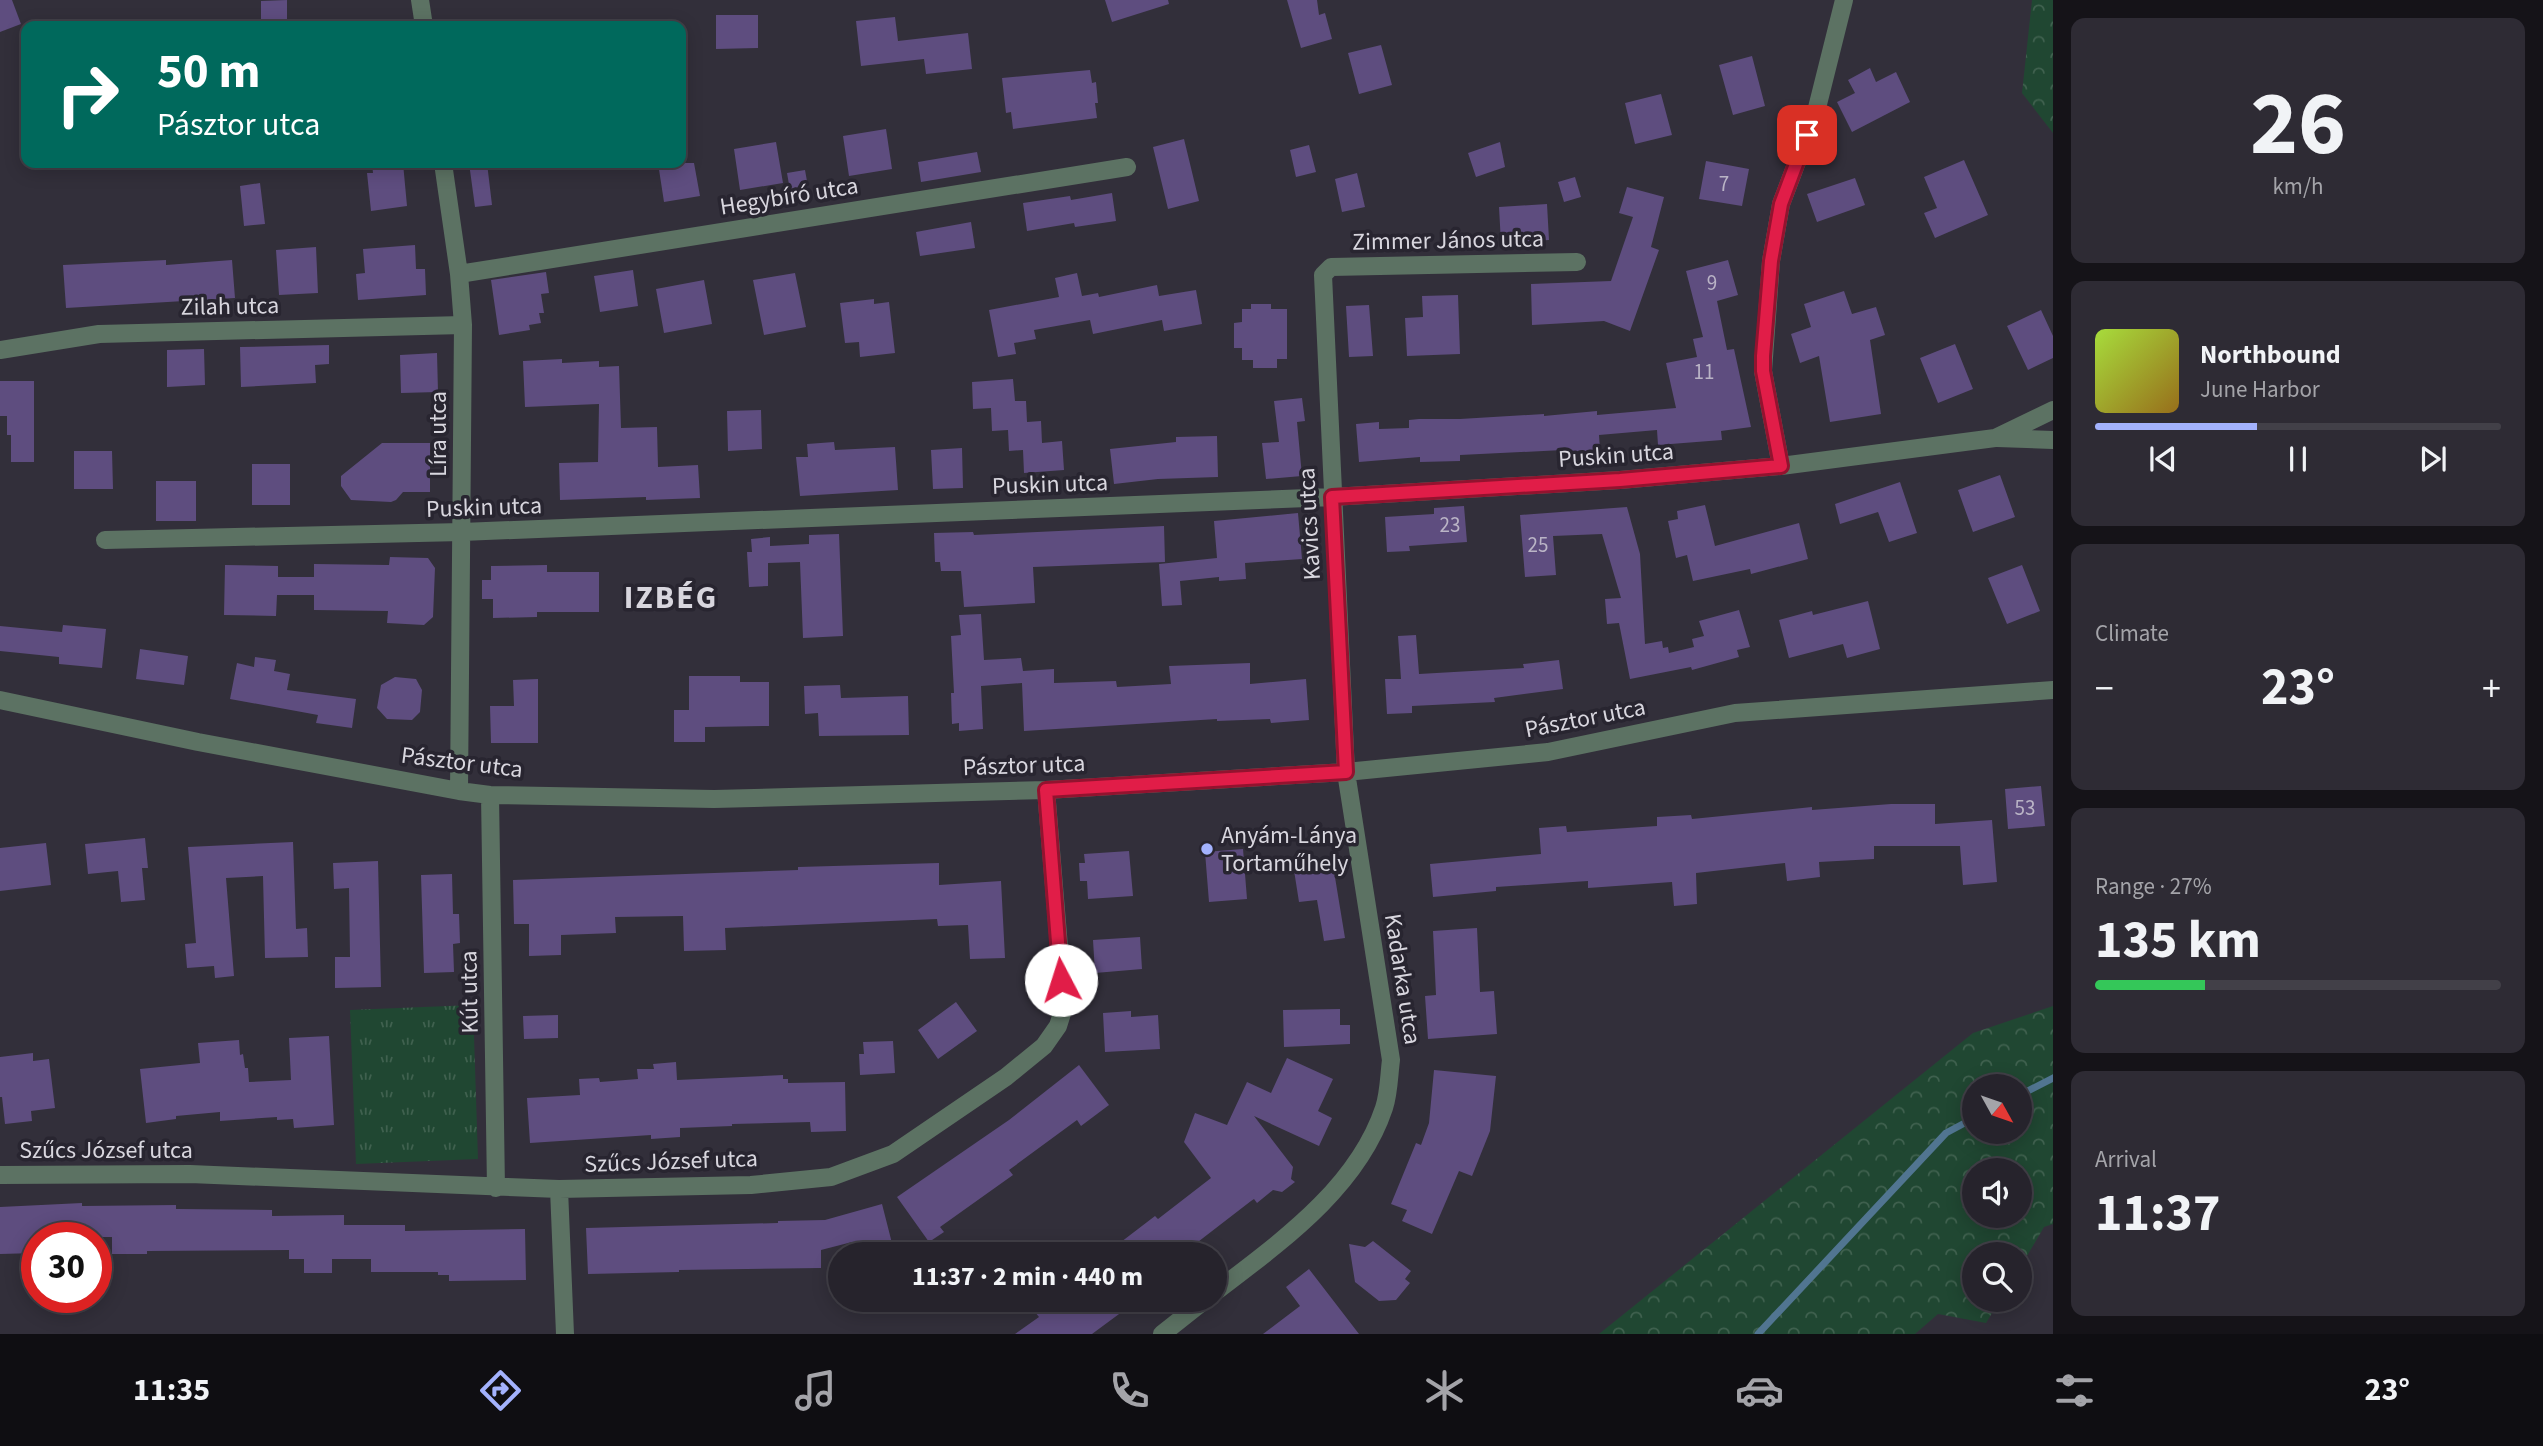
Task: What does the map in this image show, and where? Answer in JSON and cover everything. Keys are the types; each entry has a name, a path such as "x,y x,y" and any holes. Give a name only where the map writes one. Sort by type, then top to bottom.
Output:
{"street":[{"path":"420,0 423,21"},
{"path":"1781,466 1763,371 1771,261 1781,204 1816,112 1844,0"},
{"name":"Hegybíró utca","path":"458,274 1127,167"},
{"name":"Líra utca","path":"444,168 463,325 459,792"},
{"name":"Zimmer János utca","path":"1323,275 1331,267 1577,262"},
{"name":"Kavics utca","path":"1323,275 1346,772"},
{"name":"Zilah utca","path":"0,350 99,334 463,325"},
{"name":"Puskin utca","path":"1995,438 2053,410"},
{"name":"Puskin utca","path":"105,540 462,532 1332,497 1620,480 1781,466 1995,438 2053,440"},
{"name":"Pásztor utca","path":"0,700 198,742 459,792 490,795 714,799 1046,790 1346,772 1548,752 1735,712 2053,690"},
{"name":"Kadarka utca","path":"1227,1282 1321,1205 1361,1157 1385,1107 1391,1060 1346,772"},
{"name":"Szűcs József utca","path":"0,1175 190,1174 559,1189 751,1185 831,1177 893,1154 1006,1077 1044,1046 1058,1026 1064,1007 1046,790"},
{"name":"Kút utca","path":"490,795 496,1188"},
{"path":"559,1189 565,1334"},
{"path":"1162,1334 1190,1312"}],"green space":[{"path":"2032,0 2053,0 2053,133 2022,93"},
{"path":"473,1005 478,1159 356,1164 350,1010"},
{"path":"2053,1006 2053,1224 2044,1227 2032,1248 2032,1242 1962,1242 1962,1312 1993,1312 1986,1323 1938,1314 1915,1334 1599,1334 1973,1033"}],"building":[{"path":"0,0 12,0 21,24 0,32"},
{"path":"287,0 287,21 261,21 261,1"},
{"path":"1105,0 1168,0 1169,4 1112,22"},
{"path":"1287,0 1317,0 1319,15 1325,13 1332,39 1301,48"},
{"path":"716,15 758,15 758,48 716,49"},
{"path":"895,17 898,41 968,33 972,69 926,74 924,59 861,66 856,21"},
{"path":"1381,45 1392,85 1359,94 1348,53"},
{"path":"1752,56 1765,106 1733,115 1719,65"},
{"path":"1870,68 1876,82 1896,72 1910,102 1852,132 1837,102 1855,93 1848,80"},
{"path":"1090,70 1092,83 1096,82 1097,118 1013,129 1011,112 1006,113 1002,78"},
{"path":"1661,94 1672,135 1635,144 1625,103"},
{"path":"886,129 892,169 849,176 843,136"},
{"path":"1184,139 1199,201 1168,209 1153,147"},
{"path":"776,142 783,183 740,190 734,149"},
{"path":"1500,142 1505,167 1476,177 1468,153"},
{"path":"1309,145 1316,172 1296,177 1290,150"},
{"path":"977,152 981,172 921,182 918,162"},
{"path":"1964,160 1988,215 1935,238 1924,213 1937,208 1924,177"},
{"path":"1706,161 1749,169 1742,206 1699,199"},
{"path":"686,163 694,163 700,196 664,202 659,168 686,168"},
{"path":"372,168 403,168 407,206 371,211 367,173 373,173"},
{"path":"470,168 488,168 492,205 475,207"},
{"path":"805,170 810,198 792,202 787,173"},
{"path":"1357,173 1365,207 1342,212 1335,179"},
{"path":"1575,177 1581,197 1564,202 1558,182"},
{"path":"1855,178 1865,205 1817,222 1807,194"},
{"path":"260,183 265,224 244,226 240,186"},
{"path":"1627,187 1664,197 1651,247 1659,250 1630,331 1604,321 1532,325 1531,284 1611,281 1633,217 1619,213"},
{"path":"1112,193 1116,221 1075,227 1074,223 1027,231 1023,203 1070,196 1071,200"},
{"path":"1547,204 1549,240 1501,243 1499,207"},
{"path":"971,222 975,248 920,256 916,232"},
{"path":"415,245 416,269 425,269 426,295 358,300 356,274 365,273 363,249"},
{"path":"316,247 318,293 279,295 276,250"},
{"path":"166,260 166,265 232,260 235,298 66,308 63,265"},
{"path":"1728,260 1738,295 1717,301 1727,350 1734,349 1751,427 1721,431 1722,440 1658,445 1657,430 1599,435 1600,450 1460,455 1460,461 1420,462 1420,457 1359,462 1356,424 1379,422 1379,429 1409,428 1409,420 1419,419 1544,416 1597,411 1597,415 1676,408 1666,363 1697,357 1693,339 1703,337 1686,271"},
{"path":"633,270 638,306 600,312 594,276"},
{"path":"546,272 549,293 541,294 544,313 539,313 541,323 529,325 530,330 499,335 491,280"},
{"path":"795,273 806,327 764,335 753,280"},
{"path":"1077,273 1082,296 1098,293 1099,297 1157,285 1159,296 1196,290 1202,324 1164,331 1162,320 1093,334 1090,320 1034,330 1036,339 1014,343 1016,354 998,357 989,310 1059,297 1055,278"},
{"path":"704,280 712,324 664,333 656,289"},
{"path":"1844,291 1852,314 1876,307 1885,335 1870,340 1881,414 1830,422 1819,356 1800,363 1791,334 1811,327 1804,304"},
{"path":"1458,295 1460,354 1407,356 1405,318 1423,317 1422,296"},
{"path":"874,299 874,304 889,302 895,353 860,357 859,342 845,343 840,303"},
{"path":"1251,304 1271,304 1271,309 1287,309 1287,359 1277,359 1277,368 1253,368 1253,360 1242,360 1242,348 1234,348 1234,323 1242,322 1242,309 1251,309"},
{"path":"1369,305 1373,356 1349,357 1346,306"},
{"path":"2041,310 2053,336 2053,358 2028,370 2007,326"},
{"path":"1955,344 1973,389 1938,403 1920,358"},
{"path":"329,345 329,364 315,365 316,383 241,387 240,347"},
{"path":"204,349 205,385 167,387 167,350"},
{"path":"437,353 438,392 401,393 400,355"},
{"path":"562,359 562,363 599,361 599,367 619,366 621,428 657,427 658,467 698,465 700,498 560,500 559,463 598,462 599,404 525,407 523,361"},
{"path":"1013,379 1015,401 1026,401 1027,422 1041,421 1042,443 1062,441 1064,470 1024,473 1023,450 1009,451 1008,430 992,431 991,408 973,409 972,382"},
{"path":"0,381 34,381 34,462 11,462 11,435 7,435 7,416 0,416"},
{"path":"1302,398 1305,421 1297,422 1302,476 1266,479 1262,443 1279,442 1274,401"},
{"path":"761,410 762,449 728,451 727,411"},
{"path":"1217,436 1218,477 1114,484 1110,449 1176,442 1176,437"},
{"path":"834,442 835,450 895,447 898,490 800,496 796,457 808,457 807,444"},
{"path":"382,443 430,443 430,492 403,492 391,502 351,500 341,486 341,476"},
{"path":"962,448 963,488 933,489 931,450"},
{"path":"74,451 112,451 113,489 74,489"},
{"path":"252,464 290,464 290,505 252,505"},
{"path":"2000,475 2015,517 1973,532 1958,490"},
{"path":"156,481 196,481 196,521 156,521"},
{"path":"1900,482 1917,533 1889,542 1878,512 1840,524 1835,504"},
{"path":"1705,505 1715,546 1799,523 1808,559 1751,574 1750,569 1693,581 1687,555 1676,558 1668,521 1678,519 1677,511"},
{"path":"1464,506 1467,542 1409,546 1410,551 1387,552 1385,517 1434,514 1434,508"},
{"path":"1627,507 1640,554 1645,644 1662,641 1663,648 1668,647 1669,653 1694,647 1692,639 1704,636 1699,621 1739,610 1750,647 1737,650 1739,657 1692,670 1691,667 1630,679 1619,623 1607,624 1605,599 1621,598 1602,534 1553,536 1556,575 1525,577 1520,515"},
{"path":"1298,513 1302,559 1245,563 1246,579 1219,581 1219,577 1180,581 1182,605 1162,606 1159,564 1217,558 1214,521"},
{"path":"1164,526 1165,562 1033,567 1035,603 964,607 961,571 941,571 940,562 935,562 934,533 973,532 974,535"},
{"path":"839,534 843,636 803,638 800,562 768,563 768,586 749,587 747,552 752,552 751,539 770,537 770,546 809,544 809,535"},
{"path":"390,557 428,558 435,568 433,617 424,625 387,623 388,611 314,610 314,595 277,595 276,616 224,615 225,565 278,566 278,577 314,577 314,564 389,565"},
{"path":"547,565 547,572 599,572 599,612 537,612 537,617 493,618 493,599 482,599 482,580 491,580 491,566"},
{"path":"2022,565 2040,611 2007,624 1988,578"},
{"path":"1868,601 1880,649 1847,658 1843,644 1789,658 1779,620 1812,611 1813,615"},
{"path":"981,614 984,660 1021,658 1023,671 1054,669 1054,683 1116,681 1117,687 1171,684 1169,666 1250,663 1250,684 1306,679 1309,720 1271,723 1270,719 1217,719 1024,731 1022,683 981,686 983,729 959,731 959,723 952,724 951,693 954,693 951,636 961,635 959,615"},
{"path":"63,625 106,629 102,668 59,664 59,657 0,651 0,626 62,632"},
{"path":"1416,635 1419,674 1524,668 1523,664 1559,660 1563,689 1494,698 1495,702 1412,706 1412,713 1387,714 1385,679 1401,679 1398,636"},
{"path":"140,649 188,656 184,685 136,679"},
{"path":"255,657 276,660 274,671 290,674 287,690 356,699 352,728 316,723 318,715 230,699 237,663 254,667"},
{"path":"689,676 740,676 740,682 769,682 769,726 705,727 705,742 674,742 674,710 689,710"},
{"path":"395,677 416,679 422,690 420,712 412,720 387,719 377,708 381,685"},
{"path":"538,679 538,743 491,743 490,706 514,706 513,680"},
{"path":"840,685 841,698 908,696 909,735 819,736 818,713 805,714 804,686"},
{"path":"2041,786 2045,826 2008,829 2005,789"},
{"path":"1891,804 1935,804 1935,824 1992,820 1997,882 1963,885 1960,846 1874,846 1874,859 1819,862 1820,877 1787,881 1785,863 1696,873 1697,904 1674,906 1672,882 1588,888 1588,881 1496,887 1496,891 1433,897 1430,864 1541,854 1539,828 1566,826 1567,832 1657,826 1657,817 1691,815 1692,819 1812,807 1812,810"},
{"path":"145,838 148,868 142,868 145,900 121,902 118,871 88,874 85,844"},
{"path":"293,842 296,929 307,928 308,957 265,958 263,876 226,878 234,976 215,978 214,966 187,968 185,944 196,943 188,847"},
{"path":"46,843 51,885 0,891 0,848"},
{"path":"1243,849 1247,899 1209,902 1205,852"},
{"path":"1129,851 1133,896 1088,899 1087,881 1080,881 1079,863 1085,863 1084,854"},
{"path":"1332,859 1345,938 1324,941 1317,900 1299,902 1293,864"},
{"path":"378,861 381,987 335,988 335,957 350,957 349,888 334,889 333,863"},
{"path":"939,863 939,885 1001,881 1005,958 970,959 968,925 938,926 937,919 725,928 726,950 684,951 683,916 615,917 616,933 561,935 561,955 529,956 529,924 514,924 513,880"},
{"path":"452,874 453,914 459,914 460,943 453,944 454,972 424,973 421,875"},
{"path":"1477,928 1480,992 1494,991 1497,1034 1428,1039 1425,996 1436,995 1433,931"},
{"path":"1140,937 1142,969 1095,973 1093,940"},
{"path":"956,1002 977,1031 938,1059 918,1030"},
{"path":"1340,1009 1340,1025 1350,1025 1350,1044 1284,1047 1283,1010"},
{"path":"1131,1011 1131,1017 1158,1015 1160,1049 1105,1052 1103,1013"},
{"path":"558,1015 558,1038 524,1039 523,1016"},
{"path":"329,1036 334,1125 294,1128 293,1119 277,1120 277,1117 220,1121 220,1112 176,1116 176,1119 146,1123 140,1069 200,1063 198,1043 239,1040 240,1055 243,1054 245,1068 248,1068 249,1082 291,1080 289,1038"},
{"path":"893,1041 895,1073 860,1075 859,1054 864,1054 863,1042"},
{"path":"33,1053 33,1061 49,1059 55,1108 31,1111 32,1121 5,1124 0,1097 0,1057"},
{"path":"1287,1058 1333,1079 1318,1111 1332,1118 1319,1146 1254,1116 1293,1167 1291,1179 1295,1182 1282,1192 1273,1190 1257,1203 1254,1199 1198,1242 1121,1242 1155,1216 1158,1219 1211,1178 1184,1142 1195,1113 1227,1125 1247,1082 1271,1093"},
{"path":"676,1062 677,1080 783,1075 783,1079 788,1079 788,1083 845,1082 846,1131 811,1132 810,1122 732,1124 680,1128 680,1137 651,1139 651,1135 530,1143 527,1098 580,1095 579,1079 599,1078 600,1082 638,1079 637,1069 654,1069 653,1064"},
{"path":"1079,1065 1109,1105 1081,1126 1077,1120 1009,1170 1013,1175 940,1227 944,1232 929,1242 897,1197 1009,1120"},
{"path":"1434,1070 1496,1076 1490,1131 1472,1176 1459,1171 1432,1234 1402,1221 1407,1210 1391,1204 1416,1143 1421,1145 1429,1123"},
{"path":"82,1203 82,1206 176,1205 176,1209 272,1210 272,1216 344,1215 344,1225 405,1225 405,1231 525,1229 526,1280 449,1281 449,1275 438,1275 438,1272 371,1272 371,1259 332,1259 332,1273 304,1273 304,1259 289,1259 289,1250 147,1251 147,1254 112,1254 112,1222 21,1222 21,1253 0,1254 0,1207"},
{"path":"882,1204 892,1242 828,1242 828,1248 821,1250 821,1268 588,1274 586,1228 825,1220"},
{"path":"1373,1241 1411,1271 1405,1279 1410,1283 1396,1300 1379,1301 1355,1282 1349,1244 1365,1247"},
{"path":"1309,1269 1359,1334 1263,1334 1300,1306 1286,1287"},
{"path":"1035,1312 1122,1312 1092,1334 1015,1334 1039,1317"}],"waterway":[{"path":"2032,1089 2053,1078"},
{"path":"1758,1334 1946,1133 1962,1124"}],"place":[{"name":"Anyám-Lánya Tortaműhely","path":"1207,849"}],"district":[{"name":"IZBÉG","path":"671,597"}],"route":[{"path":"1061,980 1046,790 1346,772 1332,497 1620,480 1781,466 1763,371 1763,356 1771,261 1781,204 1807,135"}]}
